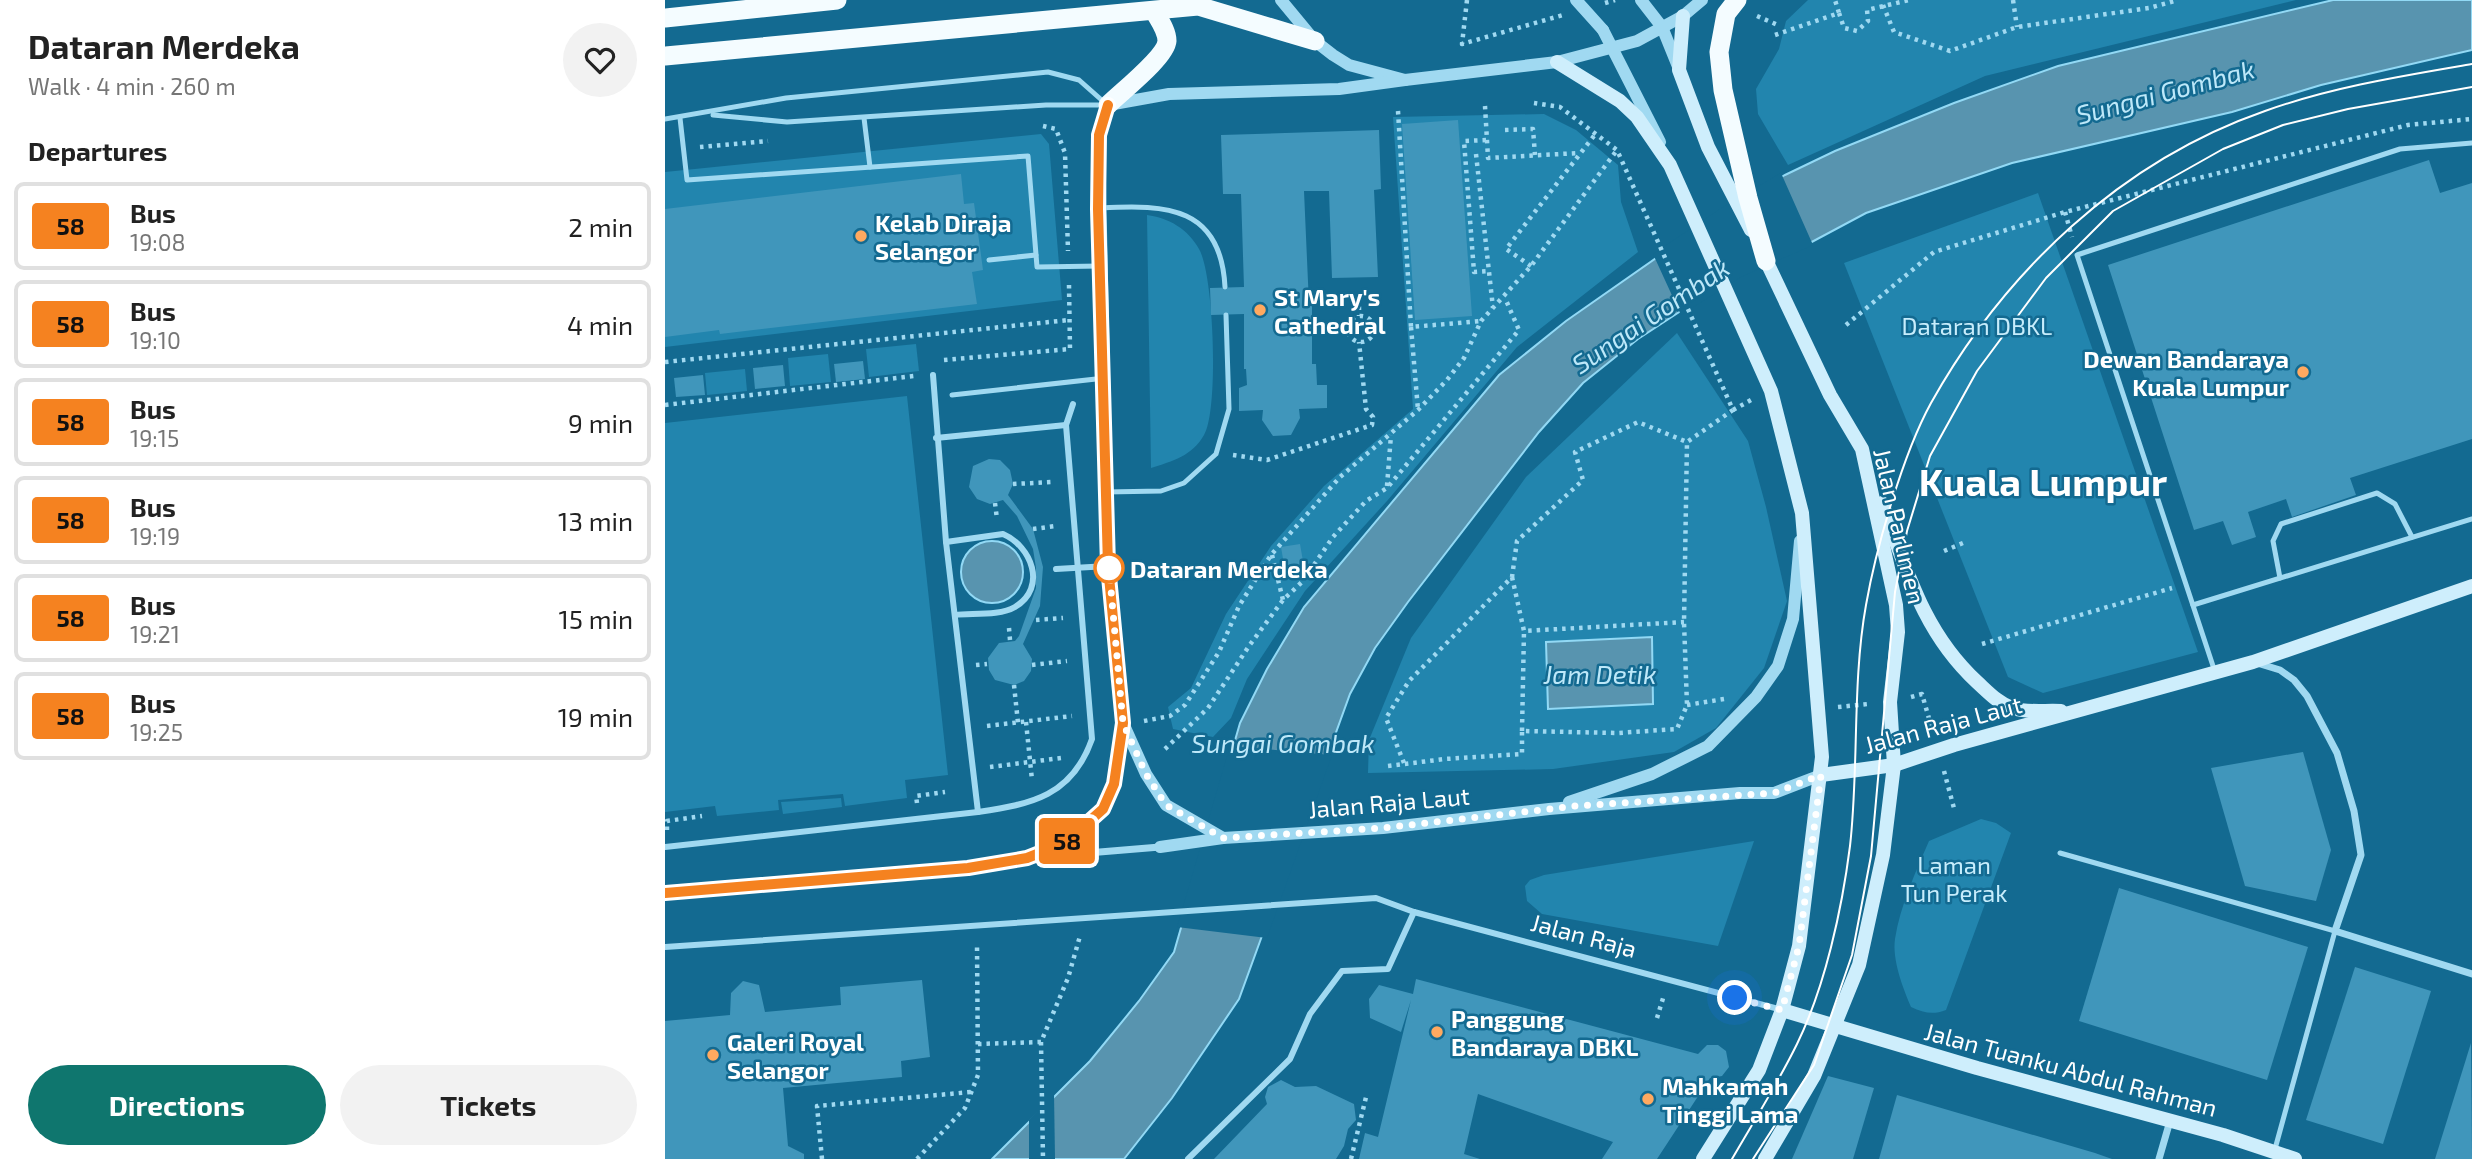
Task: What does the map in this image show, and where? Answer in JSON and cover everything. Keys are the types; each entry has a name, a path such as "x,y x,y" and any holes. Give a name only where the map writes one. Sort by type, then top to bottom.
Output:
{"highway":[{"path":"672,17 837,0"},
{"path":"1737,0 1726,15 1719,52 1733,136 1766,261"},
{"path":"665,56 1208,7 1315,41"},
{"path":"1108,105 1162,54 1167,42 1165,30 1154,11"}],"main road":[{"name":"Jalan Parlimen","path":"1683,16 1679,70 1708,147 1834,403 1862,449 1896,605 1898,632 1890,702 1894,765 1883,855 1859,965 1814,1076 1765,1159"},
{"path":"1556,62 1620,101 1637,117 1671,165 1771,391 1802,513 1819,709 1821,775 1799,946 1782,1010 1759,1070 1703,1159"},
{"path":"1862,449 1915,589 1938,640 1956,662 1994,698 2014,709 2075,711"},
{"name":"Jalan Raja Laut","path":"1821,775 1894,765 2253,662 2472,586"},
{"name":"Jalan Tuanku Abdul Rahman","path":"1782,1010 2294,1159"}],"street":[{"path":"1281,0 1315,41 1349,65 1405,80"},
{"name":"Jalan Parlimen","path":"1641,0 1662,27 1679,70"},
{"path":"1027,858 1065,843 1103,809 1114,784 1123,723 1108,566 1105,378 1098,209 1099,135 1108,105 1168,94 1339,89 1556,62 1637,41 1683,16 1702,0"},
{"path":"1576,6 1604,30 1671,165"},
{"path":"933,375 946,542 978,813"},
{"path":"665,847 978,813 1034,801 1058,790 1086,755 1092,739 1066,425 1073,404"},
{"path":"936,438 1066,425"},
{"path":"1549,808 1652,774 1707,746 1756,697 1778,666 1793,618 1802,513"},
{"path":"946,542 1003,534 1024,547 1033,572 1027,595 1013,608 955,615"},
{"path":"1056,569 1108,566"},
{"path":"2253,662 2280,670 2294,680 2307,696 2337,753 2354,811 2361,855 2335,931 2472,974"},
{"path":"1123,723 1146,774 1166,805 1223,838"},
{"name":"Jalan Raja Laut","path":"1160,847 1223,838 1383,828 1549,808 1740,793 1774,793 1821,775"},
{"path":"665,893 968,868 1027,858 1160,847"},
{"name":"Jalan Raja","path":"665,947 1376,898 1414,912 1782,1010"},
{"path":"1188,1159 1290,1059 1310,1014 1342,971 1388,969 1414,912"},
{"path":"2159,1159 2170,1121"}],"lane":[{"path":"665,119 786,98 1048,72 1079,80 1108,105"},
{"path":"703,114 787,122 1046,105 1108,105"},
{"path":"680,118 687,180 1028,156 1037,267 1100,266"},
{"path":"864,118 870,167"},
{"path":"2215,672 2077,255 2400,149 2472,143"},
{"path":"1098,209 1147,205 1189,215 1203,227 1220,254 1225,287"},
{"path":"989,260 1036,255"},
{"path":"1106,492 1161,491 1184,482 1216,453 1229,409 1226,315"},
{"path":"952,395 1105,378"},
{"path":"2280,578 2273,541 2281,524 2377,493 2395,504 2412,537"},
{"path":"2193,605 2472,519"},
{"path":"2060,853 2335,931 2274,1152"}],"path":[{"path":"1467,0 1462,44 1576,6"},
{"path":"1602,4 1615,0"},
{"path":"1835,0 1844,28 1857,31 1868,21 1867,10 1909,0"},
{"path":"2013,0 2017,27"},
{"path":"1882,5 1893,32 1949,51 2017,27 2136,10 2178,0"},
{"path":"1775,35 1839,13"},
{"path":"1756,16 1780,26"},
{"path":"1534,103 1560,107 1597,132 1617,150 1634,181 1733,410 1688,442"},
{"path":"1485,106 1488,158 1579,153"},
{"path":"1398,111 1418,410"},
{"path":"1846,325 1934,252 2065,212 2409,125 2472,119"},
{"path":"1504,130 1533,129 1535,155"},
{"path":"1531,267 1506,249 1597,132"},
{"path":"1486,140 1464,141 1473,272 1489,271"},
{"path":"1123,723 1158,720 1170,716 1185,705 1219,652 1238,606 1271,555 1340,477 1418,410 1447,380 1464,358 1481,321 1531,267 1617,150"},
{"path":"1476,154 1493,309"},
{"path":"2065,212 2077,255"},
{"path":"1359,298 1359,316"},
{"path":"1165,750 1208,708 1283,600 1303,581 1333,537 1366,501 1387,488 1518,330 1505,298"},
{"path":"1359,316 1370,320 1374,330 1369,340 1359,342 1350,337 1347,326 1359,316"},
{"path":"665,362 1069,320 1070,349 933,361 933,375 665,405"},
{"path":"1411,327 1481,321"},
{"path":"1216,453 1267,460 1372,425 1373,417 1366,409 1359,342"},
{"path":"1388,766 1522,754 1524,631 1512,577 1517,541 1583,480 1575,452 1638,422 1688,442"},
{"path":"1387,488 1391,434"},
{"path":"1522,731 1618,733 1677,729 1687,705 1684,622 1688,442"},
{"path":"1013,484 1036,484"},
{"path":"1033,529 1041,528"},
{"path":"1944,551 1963,543"},
{"path":"1271,555 1283,600"},
{"path":"1404,763 1387,718 1409,681 1512,577"},
{"path":"1982,644 2186,584"},
{"path":"1036,620 1044,620"},
{"path":"1524,631 1684,622"},
{"path":"1032,665 1052,664"},
{"path":"1014,685 1018,723"},
{"path":"1819,709 1890,702 1922,695"},
{"path":"1687,705 1728,698"},
{"path":"968,728 1069,717"},
{"path":"1026,722 1034,801"},
{"path":"973,768 1086,755"},
{"path":"916,796 945,792"},
{"path":"667,821 702,816"},
{"path":"1043,1159 1041,1044 1068,978 1082,928"},
{"path":"917,1159 965,1108 978,1075 977,945"},
{"path":"978,1044 1041,1044"},
{"path":"823,1159 817,1107 971,1092"},
{"path":"1351,1159 1367,1094"}],"green space":[{"path":"1808,0 2296,0 1985,76 1788,165 1758,114 1756,89 1779,49 1786,21"},
{"path":"1544,114 1576,130 1618,165 1621,202 1638,252 1517,347 1387,501 1305,591 1247,679 1231,718 1213,737 1173,729 1168,707 1191,688 1226,614 1271,546 1324,486 1413,409 1393,117"},
{"name":"Kelab Diraja Selangor","path":"1041,134 1049,144 1062,300 665,347 665,172"},
{"name":"Dataran DBKL","path":"2038,193 2198,652 2043,693 2008,677 1844,263"},
{"path":"1147,215 1177,226 1199,249 1208,285 1213,342 1212,399 1204,435 1188,453 1151,468"},
{"path":"1677,333 1748,441 1766,507 1787,601 1764,668 1716,728 1674,752 1553,769 1368,773 1369,740 1411,638 1526,477"},
{"path":"916,344 919,371 869,377 866,349"},
{"path":"828,354 831,382 790,386 788,358"},
{"path":"745,369 747,391 707,395 705,373"},
{"path":"907,396 948,775 905,780 907,798 845,806 843,794 778,800 779,810 717,816 715,806 665,812 665,423"},
{"path":"841,798 842,807 783,814 781,802"},
{"name":"Laman Tun Perak","path":"1981,819 1996,823 2011,833 1946,1010 1933,1013 1920,1011 1911,1007 1895,956 1897,927 1905,901 1929,841"},
{"path":"1754,841 1718,946 1542,914 1527,901 1525,886 1530,880 1544,875"}],"water":[{"name":"Sungai Gombak","path":"2333,0 2472,0 2472,50 2321,85 2232,112 2012,163 1866,213 1793,252 1739,273 1638,339 1583,383 1539,432 1375,648 1350,694 1239,999 1172,1098 1124,1159 992,1159 1090,1061 1139,1001 1174,952 1240,723 1267,669 1304,607 1499,375 1566,321 1722,212 1785,175 1835,151 1954,103 2058,66"},
{"path":"992,541 1014,550 1023,572 1014,594 992,603 970,594 961,572 970,550"},
{"name":"Jam Detik","path":"1652,637 1653,704 1548,709 1546,642"}],"pier":[{"path":"1781,173 1813,245 1741,277 1681,315 1653,254 1720,209"},
{"path":"1230,746 1332,755 1267,938 1177,927"},
{"path":"1054,1093 1055,1159 1029,1159 1029,1120"}],"building":[{"path":"1458,120 1472,316 1415,320 1402,124"},
{"path":"1379,130 1381,189 1374,190 1378,277 1332,278 1329,191 1304,191 1309,302 1312,302 1312,364 1316,364 1317,385 1327,385 1327,408 1299,409 1300,418 1291,435 1273,436 1262,420 1263,410 1239,411 1239,388 1247,385 1244,369 1244,314 1211,315 1210,288 1244,287 1241,194 1223,194 1221,135"},
{"path":"2429,160 2440,193 2472,183 2472,439 2350,478 2356,495 2292,517 2286,499 2248,512 2256,537 2232,545 2223,521 2194,530 2108,265"},
{"name":"Kelab Diraja Selangor","path":"961,174 964,204 974,203 983,270 972,272 977,304 720,334 719,330 665,337 665,209"},
{"path":"863,361 865,379 836,382 834,364"},
{"path":"783,365 785,386 755,389 753,368"},
{"path":"703,375 705,395 676,397 674,378"},
{"path":"989,459 1000,460 1010,470 1013,484 1008,495 1033,529 1043,567 1040,606 1023,644 1032,659 1031,671 1024,681 1014,685 995,680 989,670 988,658 999,643 1015,641 1019,636 1036,588 1036,568 1033,549 1017,516 1003,500 990,504 977,499 969,487 973,466"},
{"path":"1300,544 1305,573 1286,576 1281,547"},
{"path":"2303,752 2331,850 2316,901 2245,886 2211,768"},
{"path":"2119,888 2308,947 2267,1080 2079,1021"},
{"path":"2355,967 2431,991 2383,1144 2306,1120"},
{"path":"1416,979 1698,1054 1707,1045 1718,1045 1726,1051 1729,1067 1722,1076 1710,1078 1657,1159 1602,1159 1613,1142 1478,1094 1464,1154 1480,1159 1359,1159 1365,1133 1378,1137 1411,1000 1401,1032 1370,1018 1369,999 1379,985 1413,994"},
{"path":"922,980 930,1057 901,1061 902,1077 783,1088 788,1146 804,1154 804,1159 665,1159 665,1021 730,1015 731,993 743,981 759,985 765,1012 841,1005 840,987"},
{"path":"2471,1043 2472,1159 2435,1159"},
{"path":"1828,1076 1874,1088 1853,1159 1792,1159"},
{"path":"1281,1080 1295,1087 1316,1086 1354,1104 1356,1120 1348,1129 1344,1146 1336,1159 1214,1159 1267,1104 1265,1097 1268,1087"},
{"path":"1897,1095 2095,1153 2112,1159 1879,1159"}],"tram line":[{"path":"1732,1159 1797,1044 1824,973 1837,921 1850,846 1859,664 1871,582 1884,529 1910,448 1931,403 1961,355 1994,309 2031,266 2072,226 2162,159 2212,132 2316,95 2472,64"},
{"path":"1753,1159 1814,1065 1852,955 1871,856 1895,592 1907,531 1930,456 1977,371 2046,278 2113,211 2223,149 2283,125 2348,109 2472,87"}],"bus line":[{"name":"58","path":"665,893 968,868 1027,858 1065,843 1103,809 1114,784 1123,723 1108,566 1105,378 1098,209 1099,135 1108,105"}],"place":[{"name":"Kelab Diraja Selangor","path":"861,236"},
{"name":"St Mary's Cathedral","path":"1260,310"},
{"name":"Dewan Bandaraya Kuala Lumpur","path":"2303,372"},
{"name":"Dataran Merdeka","path":"1109,568"},
{"name":"Panggung Bandaraya DBKL","path":"1437,1032"},
{"name":"Galeri Royal Selangor","path":"713,1055"},
{"name":"Mahkamah Tinggi Lama","path":"1648,1099"}],"district":[{"name":"Kuala Lumpur","path":"2043,481"}],"route":[{"path":"1109,568 1108,566 1123,723 1135,752 1166,805 1223,838 1383,828 1549,808 1740,793 1774,793 1821,775 1799,946 1782,1010 1735,998"}]}
